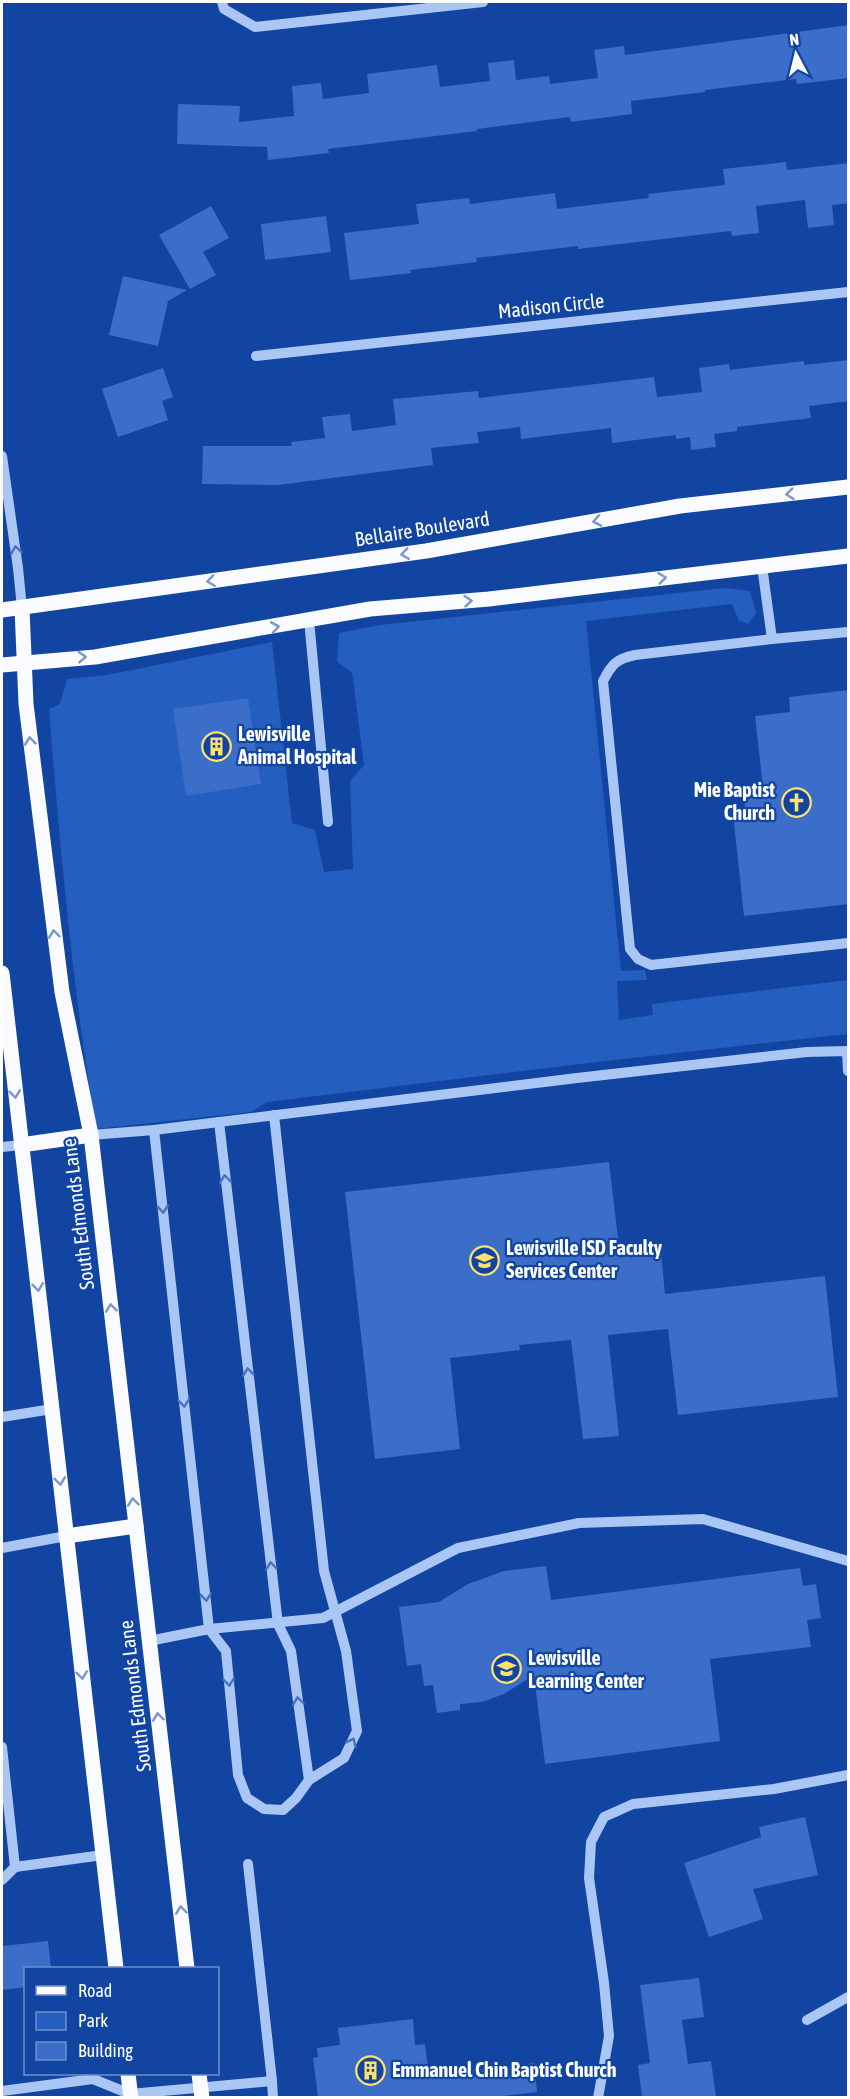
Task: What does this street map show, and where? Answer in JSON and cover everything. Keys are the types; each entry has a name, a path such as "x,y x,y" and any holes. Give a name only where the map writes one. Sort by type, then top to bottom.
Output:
{"main road":[{"name":"Bellaire Boulevard","path":"2,610 426,551 680,506 849,487"},
{"path":"2,665 95,657 370,609 489,599 849,556"},
{"name":"South Edmonds Lane","path":"22,608 26,704 62,992 91,1135 187,1967"},
{"path":"2,973 116,1967"},
{"path":"21,1145 91,1135"},
{"path":"66,1536 136,1526"},
{"path":"128,2075 129,2096"}],"street":[{"path":"222,2 224,9 255,27 483,2"},
{"name":"Madison Circle","path":"256,356 849,292"},
{"name":"South Edmonds Lane","path":"2,456 22,608"},
{"path":"762,566 772,639"},
{"path":"309,620 328,822"},
{"path":"849,632 635,655 620,658 610,668 603,681 630,949 638,959 651,965 849,943"},
{"path":"91,1135 154,1130 577,1078 807,1053 847,1051 849,1071"},
{"path":"154,1130 210,1629 226,1651 238,1775 247,1798 264,1809 284,1810 309,1780 344,1758 357,1731 345,1651 324,1571 274,1115"},
{"path":"219,1122 278,1624 291,1651 309,1780"},
{"path":"2,1147 21,1145"},
{"path":"2,1417 52,1409"},
{"path":"149,1641 210,1629 323,1618 458,1548 579,1523 703,1519 849,1561"},
{"path":"2,1548 66,1536"},
{"path":"2,1747 15,1867"},
{"path":"598,2097 609,2036 589,1878 591,1842 604,1817 633,1804 774,1789 849,1775"},
{"path":"2,1880 15,1867 103,1855"},
{"path":"248,1864 273,2097"},
{"path":"807,2020 849,1997"},
{"path":"2,2091 93,2079 129,2096 201,2086 272,2081"}],"green space":[{"path":"724,588 750,591 756,613 748,624 739,621 732,604 586,621 621,971 645,970 647,980 617,981 619,1020 653,1015 652,1004 848,980 848,1034 267,1102 251,1112 96,1129 80,1024 68,919 49,709 60,704 67,679 107,675 272,642 292,823 315,830 324,872 353,869 350,781 364,765 352,672 337,662 339,633 380,625"}],"building":[{"path":"849,25 849,78 797,84 796,79 705,90 705,92 631,101 632,114 571,122 570,117 328,149 329,153 268,160 267,147 177,144 178,104 240,106 239,122 294,116 292,86 321,83 323,99 369,93 367,74 437,65 440,87 490,81 488,63 514,60 516,80 549,76 550,84 598,78 594,50 624,46 625,55"},
{"path":"786,162 787,170 849,163 849,203 832,205 834,225 808,228 805,200 756,206 759,233 732,236 731,231 578,249 578,246 476,258 477,262 350,280 344,233 419,224 416,204 469,198 470,204 555,193 557,209 649,198 648,194 725,185 723,169"},
{"path":"211,206 229,238 203,252 216,275 190,289 159,235"},
{"path":"326,216 331,252 265,260 261,224"},
{"path":"123,276 187,290 168,301 158,346 109,335"},
{"path":"849,360 849,401 809,406 811,418 737,427 737,431 714,434 716,447 691,450 690,437 676,439 676,435 612,443 611,428 521,439 520,427 477,432 479,443 431,448 433,465 278,485 202,484 203,446 292,446 291,442 325,438 322,417 350,414 352,431 396,425 393,399 478,391 479,398 654,377 657,397 702,392 699,368 729,364 730,370 804,361 804,365"},
{"path":"163,368 173,397 162,401 168,420 118,437 102,389"},
{"name":"Mie Baptist Church","path":"849,690 849,904 744,916 733,814 746,813 743,790 763,788 755,716 790,712 789,697"},
{"name":"Lewisville Animal Hospital","path":"248,698 261,784 186,796 173,709"},
{"path":"609,1162 619,1247 660,1242 665,1294 825,1276 838,1397 678,1415 668,1329 608,1335 619,1436 583,1439 571,1340 519,1345 520,1350 450,1358 460,1449 375,1459 345,1192"},
{"path":"546,1566 551,1600 800,1568 803,1586 816,1584 821,1618 807,1620 811,1647 710,1659 720,1741 545,1764 534,1675 504,1694 482,1702 460,1704 460,1710 437,1713 433,1685 424,1686 421,1664 407,1666 399,1607 439,1602 468,1584 504,1571"},
{"path":"805,1817 818,1875 753,1889 763,1919 709,1937 684,1863 761,1837 759,1827"},
{"path":"48,1941 51,1967 24,1967 24,1987 2,1990 2,1946"},
{"path":"699,1978 704,2017 682,2020 688,2064 711,2061 716,2097 642,2097 638,2065 650,2063 640,1985"},
{"name":"Emmanuel Chin Baptist Church","path":"413,2019 415,2045 425,2044 429,2076 534,2063 537,2092 496,2097 318,2097 313,2058 318,2057 317,2048 340,2045 338,2028"}],"place":[{"name":"Lewisville Animal Hospital","path":"217,746"},
{"name":"Mie Baptist Church","path":"796,802"},
{"name":"Lewisville ISD Faculty Services Center","path":"485,1260"},
{"name":"Lewisville Learning Center","path":"507,1669"},
{"name":"Emmanuel Chin Baptist Church","path":"371,2070"}]}
